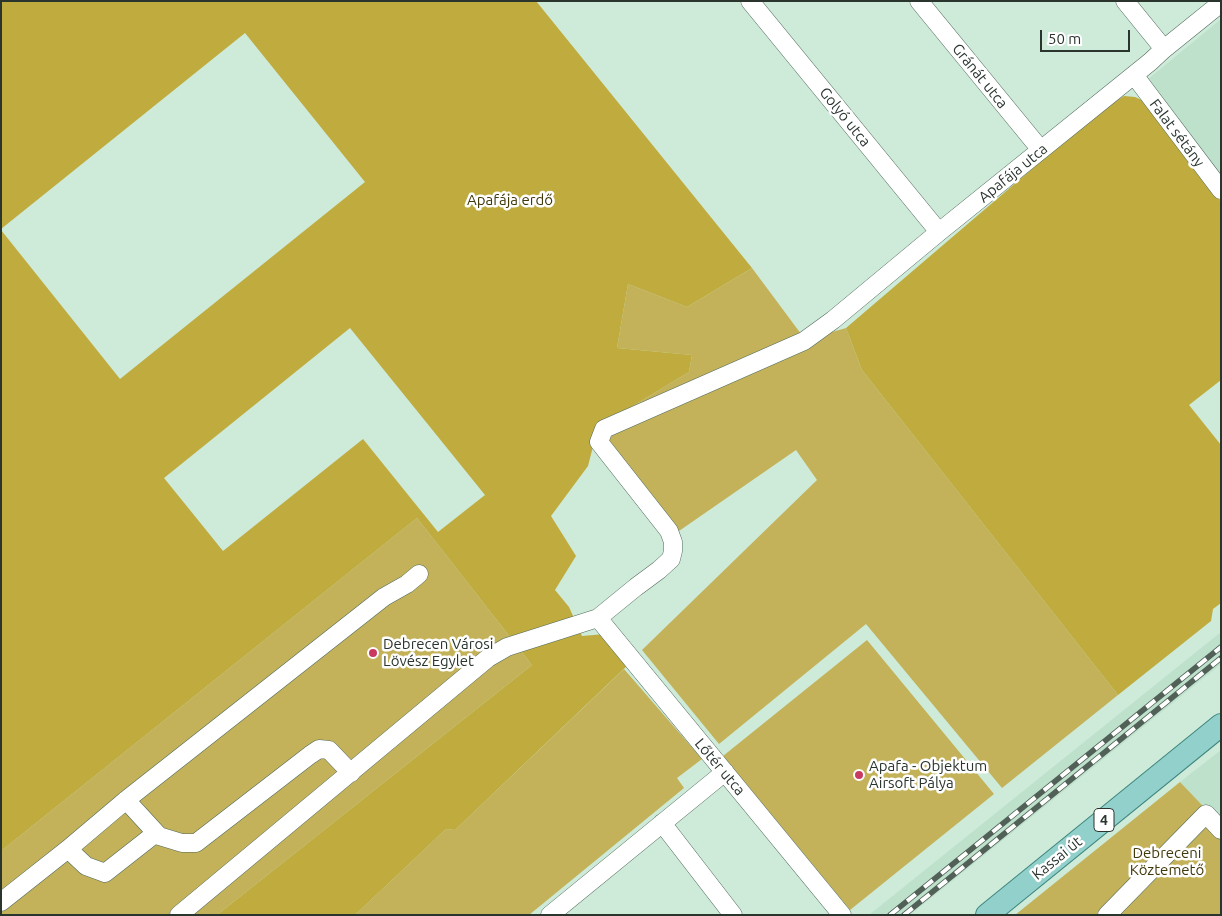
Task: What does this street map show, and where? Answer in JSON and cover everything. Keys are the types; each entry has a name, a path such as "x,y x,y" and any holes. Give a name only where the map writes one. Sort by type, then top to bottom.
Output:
{"main road":[{"name":"Kassai út","path":"987,915 1221,725"}],"street":[{"name":"Golyó utca","path":"750,1 939,232"},
{"name":"Gránát utca","path":"920,1 1041,150"},
{"path":"1124,1 1164,49"},
{"name":"Apafája utca","path":"598,618 636,586 659,570 671,559 673,552 673,542 669,531 598,442 604,429 804,341 833,320 1221,3"},
{"name":"Falat sétány","path":"1134,75 1221,190"},
{"path":"1,902 126,800 384,597 420,574"},
{"path":"179,915 488,658 507,647 598,618"},
{"name":"Lőtér utca","path":"598,618 629,669 725,772 842,915"},
{"path":"126,800 159,836 182,843 196,843 319,749 329,750 350,773"},
{"path":"550,915 725,772"},
{"path":"1107,915 1206,814 1221,830"},
{"path":"662,823 733,915"},
{"path":"68,849 86,866 105,873 156,833"}],"shaded area":[{"path":"1221,19 1221,177 1147,80"},
{"path":"1221,632 1221,664 910,915 869,915"},
{"path":"1221,750 1221,825 1180,782"}],"green space":[{"name":"Apafája erdő","path":"1,1 536,1 752,268 687,307 628,284 617,348 692,355 689,372 598,427 588,466 551,516 576,556 555,590 569,607 582,636 605,634 630,663 455,830 446,829 355,915 217,915 532,665 417,518 1,851 1,230 120,379 365,182 245,33 1,229","holes":["350,328 485,495 438,532 363,439 223,551 164,478"]},
{"path":"1124,96 1135,97 1144,101 1221,202 1221,380 1189,405 1221,445 1221,603 1213,609 1211,621 1118,695 862,370 846,328 1101,110"},
{"path":"752,268 810,346 825,334 846,328 862,370 1118,695 1002,788 866,624 719,744 642,650 817,480 796,450 679,531 598,427 689,372 692,355 617,348 628,284 687,307"},
{"path":"417,518 532,665 217,915 1,915 1,851"},
{"name":"Apafa - Objektum Airsoft Pálya","path":"867,640 994,794 850,910 723,756"},
{"path":"624,669 702,759 677,778 684,788 529,915 355,915 446,829 455,830"},
{"name":"Debreceni Köztemető","path":"1180,782 1221,825 1221,915 1015,915"}],"railway":[{"path":"890,915 1221,647"},
{"path":"904,915 1221,658"}],"place":[{"name":"Debrecen Városi Lövész Egylet","path":"373,653"},
{"name":"Apafa - Objektum Airsoft Pálya","path":"859,775"}]}
